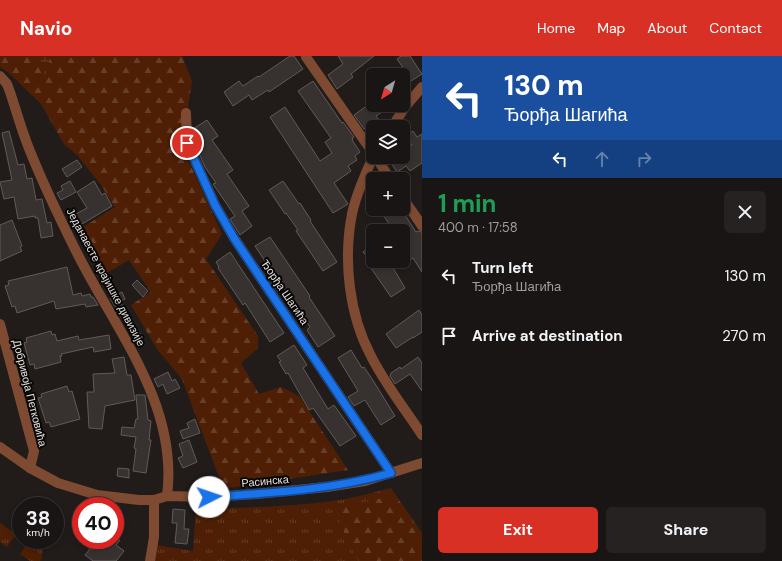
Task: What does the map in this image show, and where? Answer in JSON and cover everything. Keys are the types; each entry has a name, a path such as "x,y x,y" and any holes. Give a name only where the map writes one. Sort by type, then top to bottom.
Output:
{"street":[{"path":"306,56 366,143"},
{"name":"Једанаесте крајишке дивизије","path":"0,76 7,84 23,133 45,186 76,252 132,350 154,401 162,424 168,450 169,467 167,496"},
{"path":"396,120 404,107 422,87"},
{"name":"Ђорђа Шагића","path":"186,113 187,143 215,205 234,238 391,473"},
{"path":"370,164 363,179 352,215 349,257 351,296 362,338 370,356 422,435"},
{"path":"410,208 422,226"},
{"name":"Добривоја Петковића","path":"0,324 34,451 30,468"},
{"name":"Расинска","path":"0,446 30,468 58,483 86,493 122,499 154,500 167,496 209,497 287,491 365,481 422,463"},
{"path":"150,561 154,537 154,500"}],"green space":[{"path":"0,56 182,56 192,81 182,147 222,234 206,259 258,336 258,348 241,363 259,394 281,387 299,396 348,470 229,488 219,477 182,379 157,349 131,305 151,292 129,260 100,277 77,231 115,207 101,185 78,156 64,144 41,104 9,73 0,67"},
{"path":"33,56 51,56 49,61 50,70 45,75 38,62"},
{"path":"391,488 422,533 422,561 151,561 156,545 193,551 196,508 286,506 340,500"},
{"path":"396,495 415,528 422,561 359,561 333,509"},
{"path":"0,523 12,531 12,540 7,547 0,542"},
{"path":"23,549 41,549 43,551 40,561 30,561 20,554"}],"building":[{"path":"290,56 294,56 303,69 269,92 268,90 252,100 249,95 233,106 224,92 239,81 243,86"},
{"path":"338,56 374,56 351,74 353,77 337,89 328,75 343,64"},
{"path":"401,56 410,56 422,74 410,82 410,68 403,68 397,59"},
{"path":"313,81 342,123 343,122 354,137 352,140 360,152 355,156 357,160 348,166 351,171 334,183 348,204 333,213 270,117 285,107 320,161 332,153 325,142 331,138 298,91"},
{"path":"366,106 366,112 382,112 376,116 379,120 366,120 366,128 364,129 354,115"},
{"path":"207,120 218,136 212,140 233,170 227,174 249,206 242,211 252,226 240,235 230,219 235,216 213,184 216,183 205,167 198,151 204,146 193,129"},
{"path":"9,131 18,165 24,164 27,179 32,178 36,200 42,199 47,223 51,222 53,236 41,238 38,218 35,218 35,216 18,219 14,197 4,199 0,182 12,180 2,133"},
{"path":"413,131 417,137 422,134 422,163 410,171 406,166 397,172 392,164 410,164 410,146 412,145 410,142 410,133"},
{"path":"77,160 82,167 67,177 62,169"},
{"path":"70,181 76,192 61,200 57,193 63,190 61,186"},
{"path":"94,181 102,195 105,193 112,206 77,227 72,219 75,217 74,215 87,208 77,192"},
{"path":"283,181 299,204 300,203 337,262 323,271 296,231 298,230 269,190"},
{"path":"384,216 406,216 416,232 422,232 422,272 413,258 410,260 410,224 389,224"},
{"path":"12,220 22,246 20,247 22,251 0,261 0,225"},
{"path":"270,237 335,336 318,347 307,330 310,327 284,288 278,292 271,282 277,279 255,246"},
{"path":"230,252 284,333 270,342 245,303 243,305 218,268 219,267 216,262"},
{"path":"67,267 73,295 81,293 82,296 90,294 98,305 86,307 85,304 56,309 54,301 17,313 15,306 12,307 5,286 9,285 8,281"},
{"path":"371,268 393,268 405,288 391,297"},
{"path":"137,280 148,291 143,297 132,285"},
{"path":"122,292 125,299 120,301 129,319 131,318 142,337 135,341 110,298"},
{"path":"419,310 422,315 422,332 396,348 386,334"},
{"path":"51,331 52,335 55,334 57,341 78,336 79,340 109,335 111,349 94,352 93,347 61,354 61,362 35,369 34,364 30,365 24,343 27,342 26,338"},
{"path":"294,345 307,365 303,368 328,409 334,405 356,436 340,446 313,408 309,410 288,373 286,374 279,362 281,361 277,356"},
{"path":"351,350 362,368 364,367 374,382 395,416 381,425 365,400 354,406 348,397 358,391 338,358"},
{"path":"124,357 127,375 131,375 135,400 105,406 102,429 89,428 87,392 94,392 93,374 115,373 112,359"},
{"path":"418,357 422,363 422,391 410,374 395,384 390,376 391,373 400,367 401,369"},
{"path":"168,372 172,381 175,379 180,388 167,394 163,384 158,387 154,379"},
{"path":"67,386 69,392 72,391 80,419 51,427 49,422 46,423 38,398 42,397 41,394"},
{"path":"136,395 145,395 148,420 151,421 149,440 151,440 146,473 133,471 136,437 121,435 122,427 134,428 136,419 138,419"},
{"path":"195,419 200,433 183,439 180,431 189,428 187,423"},
{"path":"189,440 197,462 183,468 178,458 183,456 179,444"},
{"path":"118,468 129,469 129,478 117,476"},
{"path":"173,509 185,510 184,529 189,529 187,544 175,543 177,523 172,523"},
{"path":"90,549 121,549 124,551 116,561 93,561 85,555"}],"route":[{"path":"187,143 215,205 234,238 391,473 365,481 327,487 209,497"}]}
